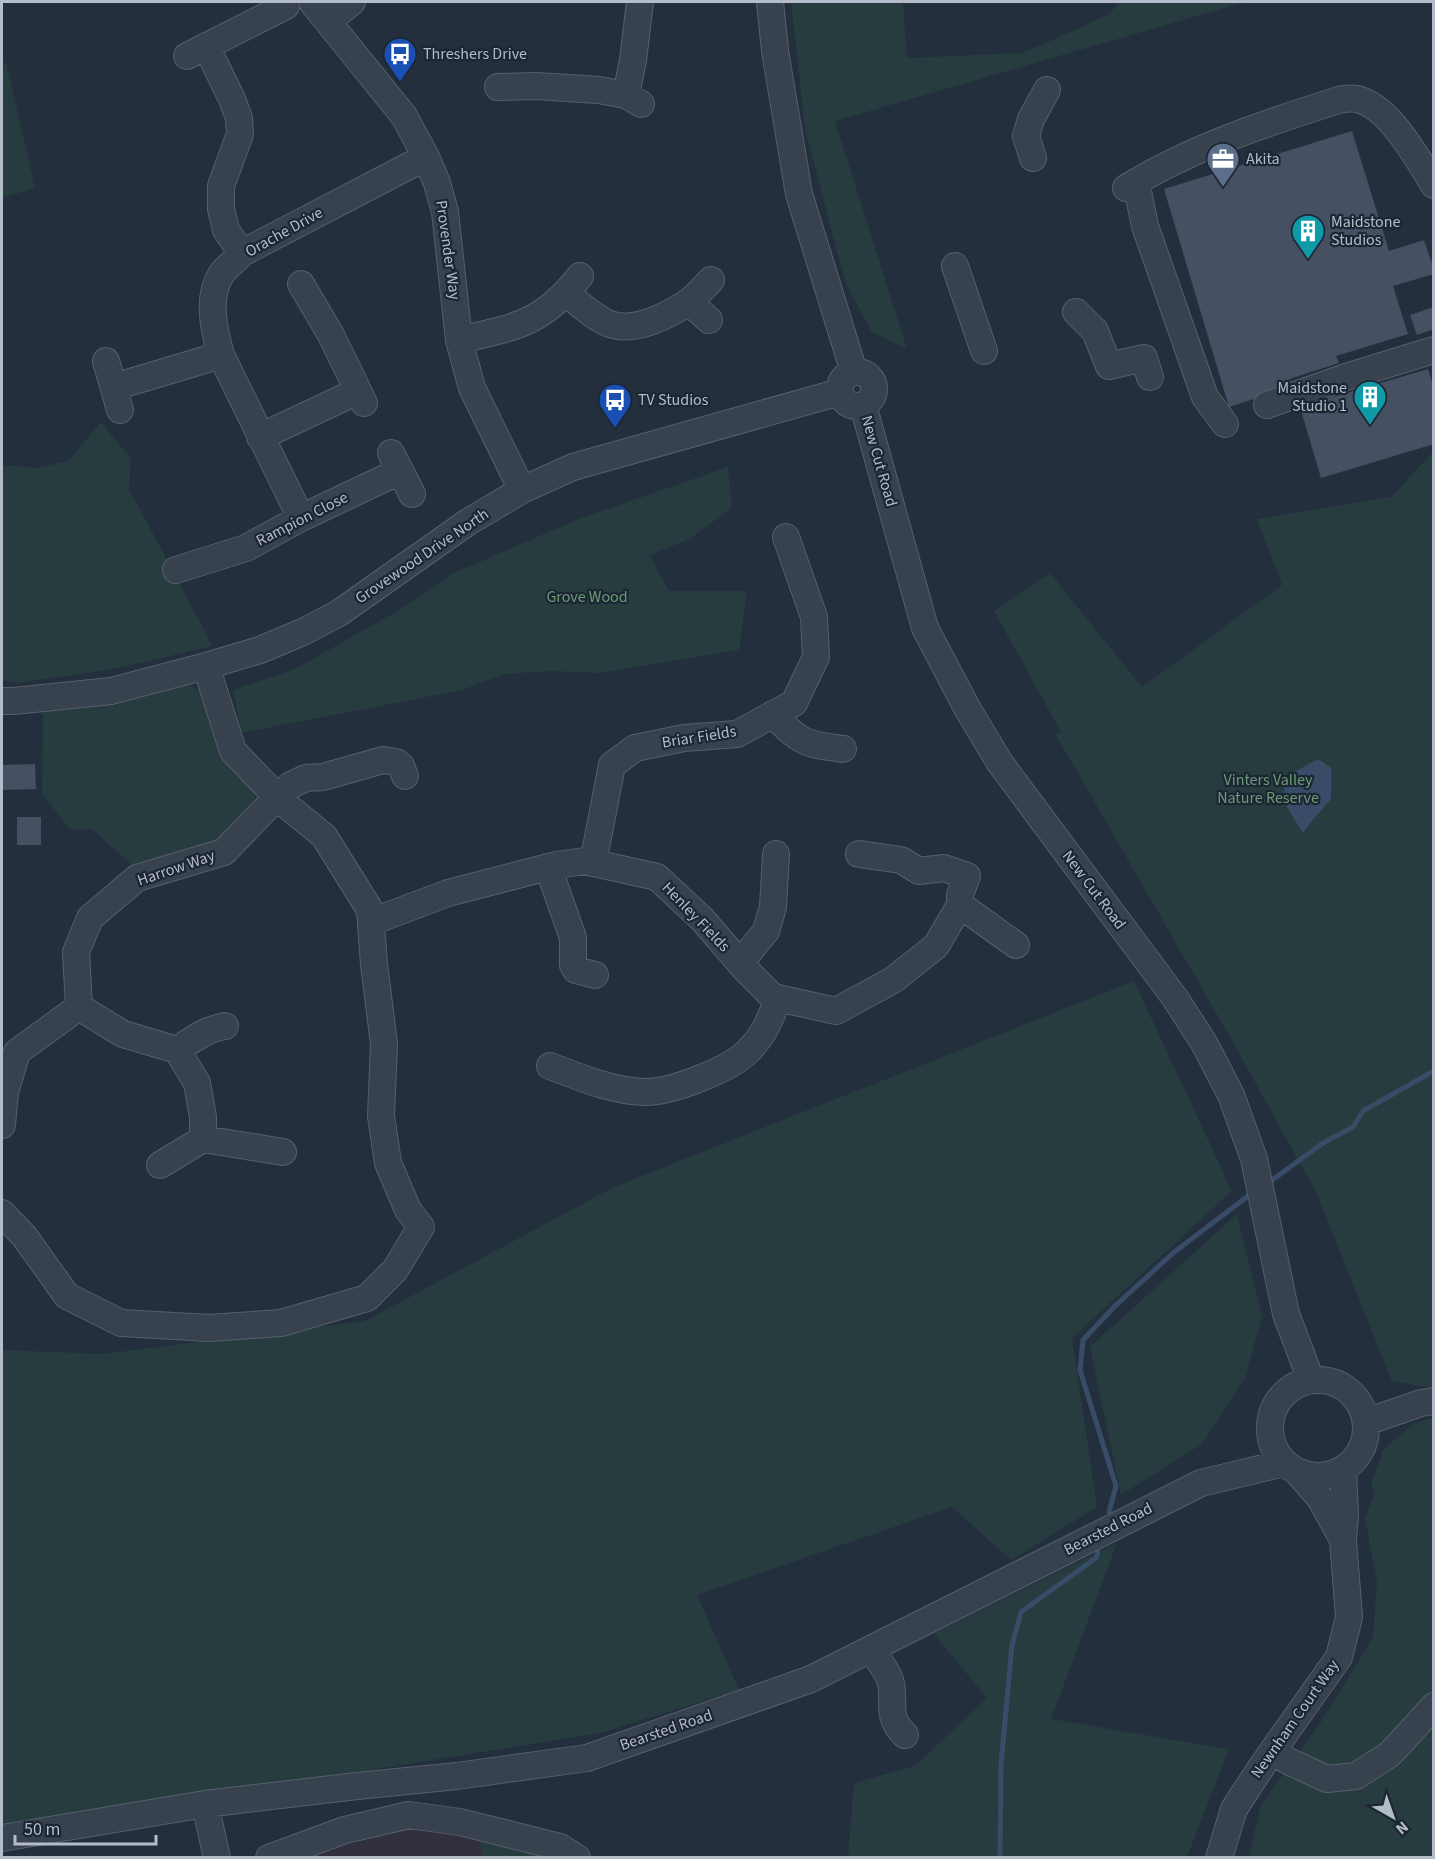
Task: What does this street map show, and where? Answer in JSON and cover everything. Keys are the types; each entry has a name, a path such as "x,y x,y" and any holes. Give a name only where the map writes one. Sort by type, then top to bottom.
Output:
{"street":[{"path":"320,11 352,2"},
{"path":"498,87 537,96 599,90 634,99 633,60 640,2"},
{"name":"New Cut Road","path":"770,2 775,51 800,194 847,382 865,374 873,384 872,397 863,405 925,627 967,708 1000,763 1175,998 1204,1042 1231,1095 1254,1159 1286,1314 1311,1380"},
{"path":"242,253 226,230 221,209 221,186 240,134 239,118 232,99 197,51 286,6"},
{"name":"Provender Way","path":"320,11 404,116 426,157 445,212 459,340 472,388 522,490"},
{"path":"1029,147 1031,119 1047,90"},
{"path":"1225,424 1205,397 1131,185 1226,138 1338,100 1353,99 1382,113 1398,132 1434,185"},
{"name":"Orache Drive","path":"301,518 221,356 215,332 213,299 221,274 242,253 426,157"},
{"path":"955,266 984,351"},
{"path":"459,340 523,324 535,318 573,284 589,311 611,325 632,327 653,320 688,302 711,280"},
{"path":"260,437 361,397 331,336 301,284"},
{"path":"688,302 709,320"},
{"path":"1076,312 1095,331 1109,366 1144,358 1150,377"},
{"path":"1267,405 1346,377 1434,350"},
{"path":"106,361 117,399 221,356"},
{"name":"Grovewood Drive North","path":"2,700 14,701 111,691 260,650 305,631 339,612 468,522 522,490 573,467 606,456 847,382"},
{"name":"Rampion Close","path":"176,570 199,555 246,548 396,462 412,494"},
{"name":"Briar Fields","path":"593,863 612,765 635,748 684,738 737,734 794,703 816,657 814,617 786,537"},
{"path":"2,1214 24,1236 67,1296 121,1323 209,1328 281,1323 367,1298 395,1270 421,1227 408,1210 388,1163 381,1116 384,1044 370,910 324,836 281,801 233,751 206,666"},
{"path":"773,714 798,738 811,745 843,749"},
{"name":"Harrow Way","path":"79,1007 76,952 90,918 136,878 224,852 278,796 291,785 306,778 324,777 383,760 396,762 401,766 405,776"},
{"path":"740,963 766,931 773,908 776,854"},
{"path":"859,854 901,860 919,871 944,868 967,876 960,900 1016,945"},
{"name":"Henley Fields","path":"371,922 448,893 548,867 585,861 657,877 702,919 773,997 836,1011 893,980 936,946 960,900"},
{"path":"548,867 573,938 573,965 576,970 595,975"},
{"path":"550,1066 595,1083 645,1093 682,1085 717,1072 748,1052 769,1024 778,998"},
{"path":"2,1125 5,1092 17,1052 79,1007 123,1034 177,1050 197,1083 203,1117 203,1139"},
{"path":"177,1050 214,1028 225,1026"},
{"path":"160,1165 203,1139 284,1152"},
{"path":"1311,1380 1324,1380 1348,1389 1357,1398 1366,1422 1366,1436 1354,1461 1329,1475 1313,1476 1291,1468 1275,1451 1270,1437 1270,1421 1274,1406 1283,1394 1296,1384 1311,1380"},
{"path":"1366,1422 1421,1403 1434,1401"},
{"name":"Newnham Court Way","path":"1291,1468 1320,1498 1343,1540"},
{"name":"Bearsted Road","path":"2,1838 205,1804 456,1776 587,1758 812,1678 1201,1483 1291,1468"},
{"name":"Newnham Court Way","path":"1219,1857 1234,1809 1339,1657 1349,1617 1343,1540 1345,1515 1343,1469"},
{"path":"871,1649 889,1678 894,1721 905,1735"},
{"path":"1273,1750 1286,1760 1327,1779 1356,1776 1390,1754 1434,1706"},
{"path":"205,1804 217,1857"},
{"path":"269,1857 345,1830 409,1815 460,1822 560,1847 577,1857"}],"shaded area":[{"path":"410,1826 478,1833 483,1857 307,1858"}],"green space":[{"path":"791,2 903,2 907,58 1023,53 1110,14 1118,2 1245,2 835,121 907,349 871,331 845,281 805,129"},
{"path":"6,62 35,188 2,198 2,66"},
{"path":"101,422 131,459 129,489 213,646 114,669 17,683 2,680 2,465 37,468 68,461"},
{"name":"Vinters Valley Nature Reserve","path":"1433,452 1433,1388 1431,1388 1392,1381 1317,1194 1234,1044 1056,735 1061,732 994,611 1050,573 1142,687 1282,585 1257,519 1391,497"},
{"name":"Grove Wood","path":"728,467 732,508 689,539 650,555 669,591 747,591 739,650 600,673 550,671 504,674 462,690 241,733 233,690 295,669 396,612 452,574 576,520"},
{"path":"189,685 200,692 220,741 255,793 254,806 216,841 132,865 93,830 70,829 42,794 43,712"},
{"path":"1134,981 1232,1191 1072,1338 1097,1507 1011,1560 952,1507 697,1595 739,1690 600,1733 2,1829 2,1350 103,1354 365,1321 614,1187"},
{"path":"1237,1214 1262,1317 1245,1378 1202,1444 1121,1495 1090,1347"},
{"path":"1433,1418 1433,1857 1248,1858 1261,1805 1321,1722 1373,1637 1377,1583 1365,1518 1374,1495 1371,1482 1384,1449 1414,1423"},
{"path":"1117,1543 1051,1719 1229,1749 1187,1857 848,1857 854,1783 915,1766 987,1698 934,1634"},
{"path":"478,1833 540,1857 483,1857"}],"water":[{"path":"1318,759 1331,768 1331,799 1303,833 1283,801 1285,777"}],"building":[{"name":"Maidstone Studios","path":"1352,131 1389,251 1424,240 1434,269 1434,274 1393,286 1408,334 1336,356 1339,363 1289,379 1292,387 1229,407 1164,189"},
{"path":"1434,307 1434,329 1417,335 1410,315"},
{"name":"Maidstone Studio 1","path":"1428,369 1434,388 1434,444 1321,478 1300,407"},
{"path":"35,764 36,789 3,790 2,765"},
{"path":"17,817 41,817 41,845 17,845"}],"waterway":[{"path":"1268,1183 1323,1143 1353,1127 1363,1111 1434,1071"},
{"path":"1109,1512 1116,1486 1080,1370 1083,1340 1115,1306 1173,1253 1252,1193"},
{"path":"1000,1858 1001,1765 1012,1645 1021,1612 1096,1558 1098,1552"}],"place":[{"name":"Threshers Drive","path":"400,83"},
{"name":"Akita","path":"1223,188"},
{"name":"Maidstone Studios","path":"1308,260"},
{"name":"Maidstone Studio 1","path":"1370,426"},
{"name":"TV Studios","path":"615,429"}]}
